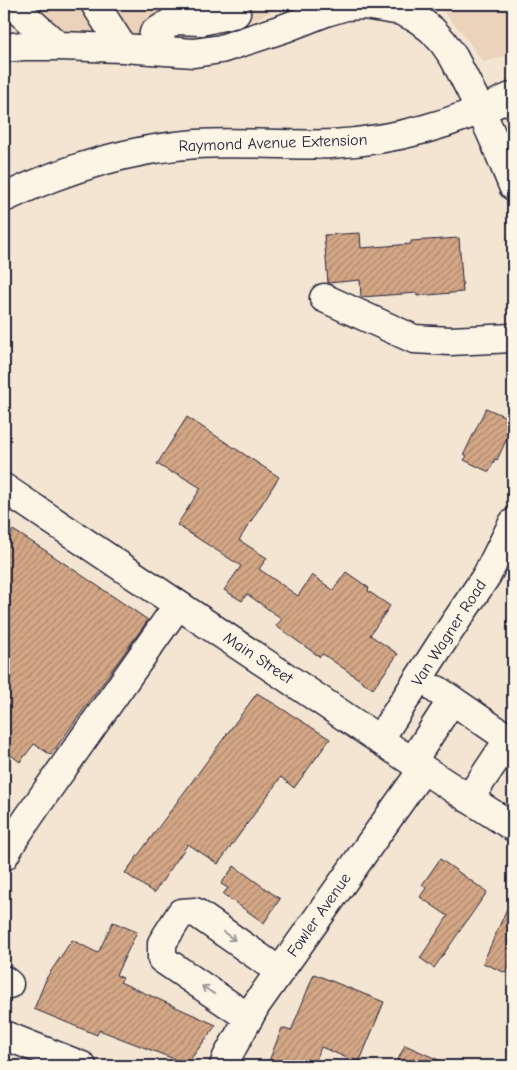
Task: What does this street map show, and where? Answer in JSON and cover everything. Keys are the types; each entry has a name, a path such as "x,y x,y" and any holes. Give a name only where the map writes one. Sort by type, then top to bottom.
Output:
{"main road":[{"path":"11,4 58,46"},
{"path":"95,4 123,48"},
{"path":"150,50 154,33 175,20 200,21 236,13 231,4"},
{"path":"4,48 58,46 194,53 221,50 346,6 364,5 401,11 418,19 432,30 454,58 481,111 513,186"},
{"name":"Raymond Avenue Extension","path":"4,198 60,174 98,161 132,153 195,144 294,145 360,142 396,136 456,120 513,96"},
{"path":"324,298 414,339 450,341 513,338"},
{"name":"Main Street","path":"4,488 418,766 513,826"},
{"name":"Van Wagner Road","path":"379,740 487,575 513,523"},
{"path":"4,856 46,792 178,605"},
{"path":"418,679 504,736 505,745 469,799"},
{"name":"Fowler Avenue","path":"224,1066 227,1057 256,1005 418,766 452,700"},
{"path":"249,1018 162,959 162,943 181,913 195,912 279,972"},
{"path":"4,1035 82,1066"}],"shaded area":[{"path":"15,4 289,4 239,25 171,31 164,64 101,64 49,56"},
{"path":"433,4 513,4 513,52 500,58 483,62 461,31 438,6"}],"building":[{"path":"360,233 361,248 411,244 411,241 459,238 463,292 417,296 417,293 361,297 360,280 328,283 324,235"},
{"path":"486,408 513,420 513,425 497,460 495,459 489,472 464,460 467,456 464,454"},
{"path":"187,417 279,477 239,540 267,558 259,569 298,596 312,575 333,590 346,572 369,588 368,591 390,606 370,635 398,654 373,689 323,654 320,657 276,626 282,619 247,594 242,601 224,590 241,566 177,525 201,488 157,464"},
{"path":"13,530 148,620 51,755 34,744 20,762 4,750 4,547"},
{"path":"257,693 330,739 294,788 281,777 218,864 188,844 154,893 125,873"},
{"path":"440,859 487,892 434,968 420,958 448,916 420,897 426,888 422,885"},
{"path":"234,866 280,899 264,923 223,894 228,888 221,884"},
{"path":"513,895 513,957 506,973 483,963"},
{"path":"113,922 137,932 116,975 123,978 120,982 216,1025 187,1064 99,1030 97,1035 34,1009 47,977 72,940 98,953"},
{"path":"314,974 384,1002 359,1063 321,1047 314,1066 267,1066 282,1028 291,1031"},
{"path":"405,1045 452,1066 395,1066"}]}
